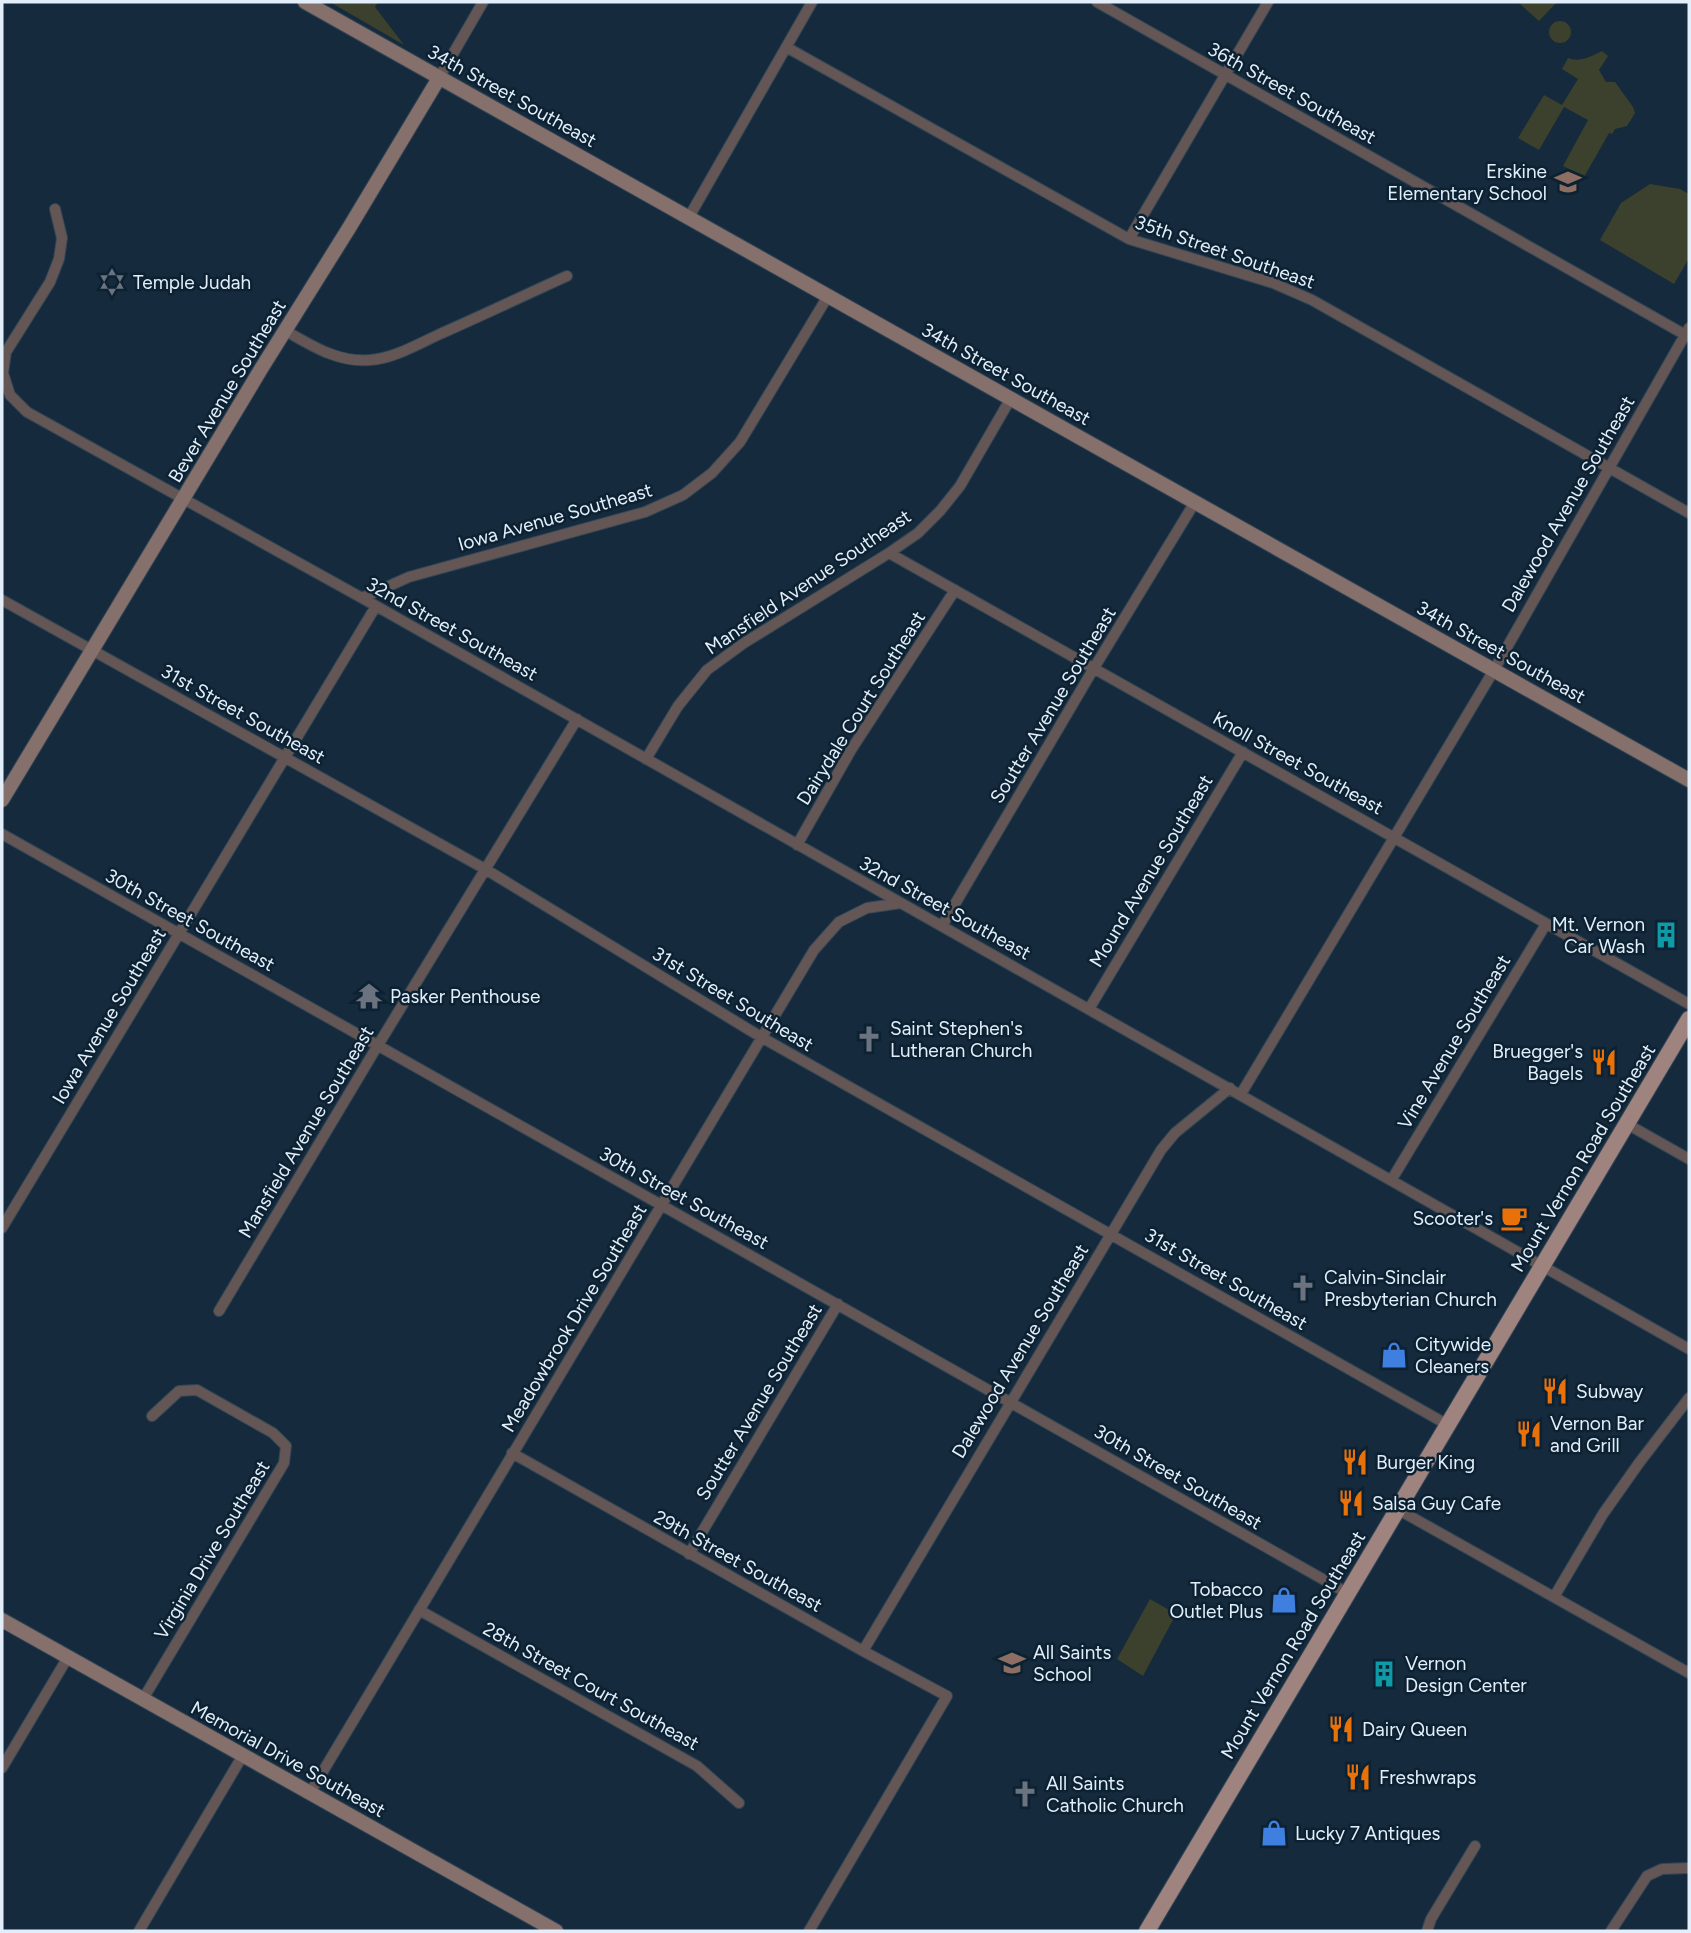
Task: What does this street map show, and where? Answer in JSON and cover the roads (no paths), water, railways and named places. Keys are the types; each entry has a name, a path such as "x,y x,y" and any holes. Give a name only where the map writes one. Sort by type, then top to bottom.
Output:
{"main road":[{"name":"Mount Vernon Road Southeast","path":"1152,1930 1689,1019"}],"street":[{"name":"34th Street Southeast","path":"304,2 1689,780"},
{"name":"Bever Avenue Southeast","path":"2,800 483,2"},
{"path":"689,218 812,2"},
{"name":"36th Street Southeast","path":"1097,2 1688,333"},
{"path":"1129,239 1268,2"},
{"name":"35th Street Southeast","path":"786,47 1129,239 1273,283 1312,300 1689,513"},
{"name":"32nd Street Southeast","path":"55,209 62,238 59,259 50,282 6,352 3,373 10,395 27,412 577,719 1689,1349"},
{"path":"286,331 330,354 371,360 402,352 567,276"},
{"name":"Iowa Avenue Southeast","path":"362,598 409,577 645,512 683,495 712,473 740,442 828,296"},
{"name":"Dalewood Avenue Southeast","path":"1241,1094 1494,670 1688,333"},
{"name":"Mansfield Avenue Southeast","path":"646,759 678,706 707,670 744,643 918,533 960,486 1011,398"},
{"name":"Soutter Avenue Southeast","path":"942,926 1195,502"},
{"name":"Knoll Street Southeast","path":"890,553 1689,1004"},
{"name":"Dairydale Court Southeast","path":"797,845 851,750 955,590"},
{"name":"31st Street Southeast","path":"2,600 485,869 761,1037 1448,1425"},
{"name":"Iowa Avenue Southeast","path":"2,1228 376,606"},
{"name":"Mansfield Avenue Southeast","path":"219,1311 577,719"},
{"name":"Mound Avenue Southeast","path":"1090,1009 1243,752"},
{"name":"30th Street Southeast","path":"2,834 1349,1594"},
{"name":"Meadowbrook Drive Southeast","path":"310,1793 814,950 839,922 866,908 902,903"},
{"name":"Vine Avenue Southeast","path":"1392,1179 1546,924"},
{"name":"Dalewood Avenue Southeast","path":"863,1651 1161,1150 1175,1133 1230,1088"},
{"path":"1627,1124 1689,1159"},
{"name":"Soutter Avenue Southeast","path":"690,1554 838,1304"},
{"name":"Virginia Drive Southeast","path":"143,1699 285,1463 286,1446 273,1433 197,1390 179,1391 152,1416"},
{"path":"1554,1597 1603,1514 1689,1398"},
{"name":"29th Street Southeast","path":"512,1453 947,1696 809,1931"},
{"path":"1399,1510 1689,1673"},
{"name":"28th Street Court Southeast","path":"419,1609 697,1766 739,1803"},
{"name":"Memorial Drive Southeast","path":"2,1620 310,1793 538,1927 556,1931"},
{"path":"2,1768 68,1657"},
{"path":"139,1931 243,1755"},
{"path":"1427,1931 1431,1919 1475,1846"},
{"path":"1611,1931 1647,1876 1662,1869 1689,1868"}],"place":[{"name":"Erskine Elementary School","path":"1568,182"},
{"name":"Temple Judah","path":"112,282"},
{"name":"Mt. Vernon Car Wash","path":"1666,935"},
{"name":"Pasker Penthouse","path":"369,996"},
{"name":"Saint Stephen's Lutheran Church","path":"869,1039"},
{"name":"Bruegger's Bagels","path":"1604,1062"},
{"name":"Scooter's","path":"1514,1218"},
{"name":"Calvin-Sinclair Presbyterian Church","path":"1303,1288"},
{"name":"Citywide Cleaners","path":"1394,1355"},
{"name":"Subway","path":"1555,1391"},
{"name":"Vernon Bar and Grill","path":"1529,1434"},
{"name":"Burger King","path":"1355,1462"},
{"name":"Salsa Guy Cafe","path":"1351,1503"},
{"name":"Tobacco Outlet Plus","path":"1284,1600"},
{"name":"All Saints School","path":"1012,1663"},
{"name":"Vernon Design Center","path":"1384,1674"},
{"name":"Dairy Queen","path":"1341,1729"},
{"name":"Freshwraps","path":"1358,1777"},
{"name":"All Saints Catholic Church","path":"1025,1794"},
{"name":"Lucky 7 Antiques","path":"1274,1833"}]}
